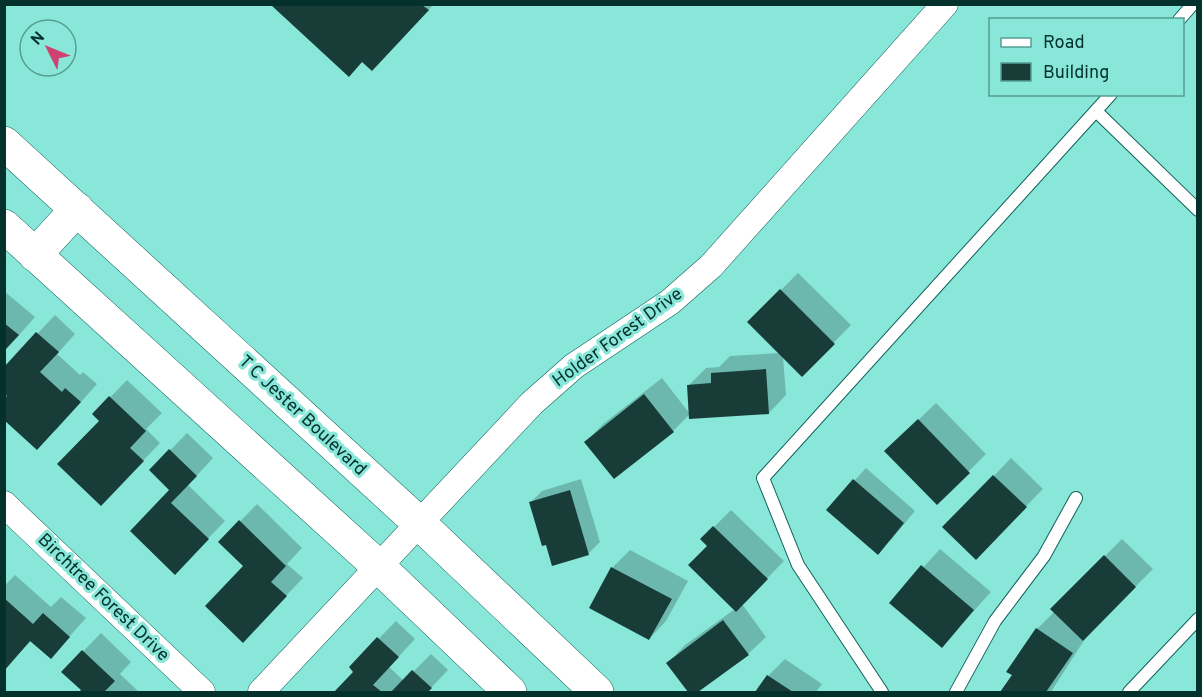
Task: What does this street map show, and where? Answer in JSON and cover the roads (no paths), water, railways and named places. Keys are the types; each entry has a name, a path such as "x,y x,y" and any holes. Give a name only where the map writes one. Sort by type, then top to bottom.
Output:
{"main road":[{"name":"T C Jester Boulevard","path":"4,143 419,523 597,693"},
{"path":"35,255 77,209"},
{"path":"4,226 379,567 510,693"}],"street":[{"name":"Holder Forest Drive","path":"261,693 532,403 574,366 670,302 711,266 945,4"},
{"name":"Birchtree Forest Drive","path":"4,504 202,693"}],"lane":[{"path":"1181,18 1193,4"},
{"path":"882,693 798,565 763,478 1109,96"},
{"path":"1096,111 1197,210"},
{"path":"956,693 995,621 1044,556 1076,498"},
{"path":"1129,693 1197,619"}]}
